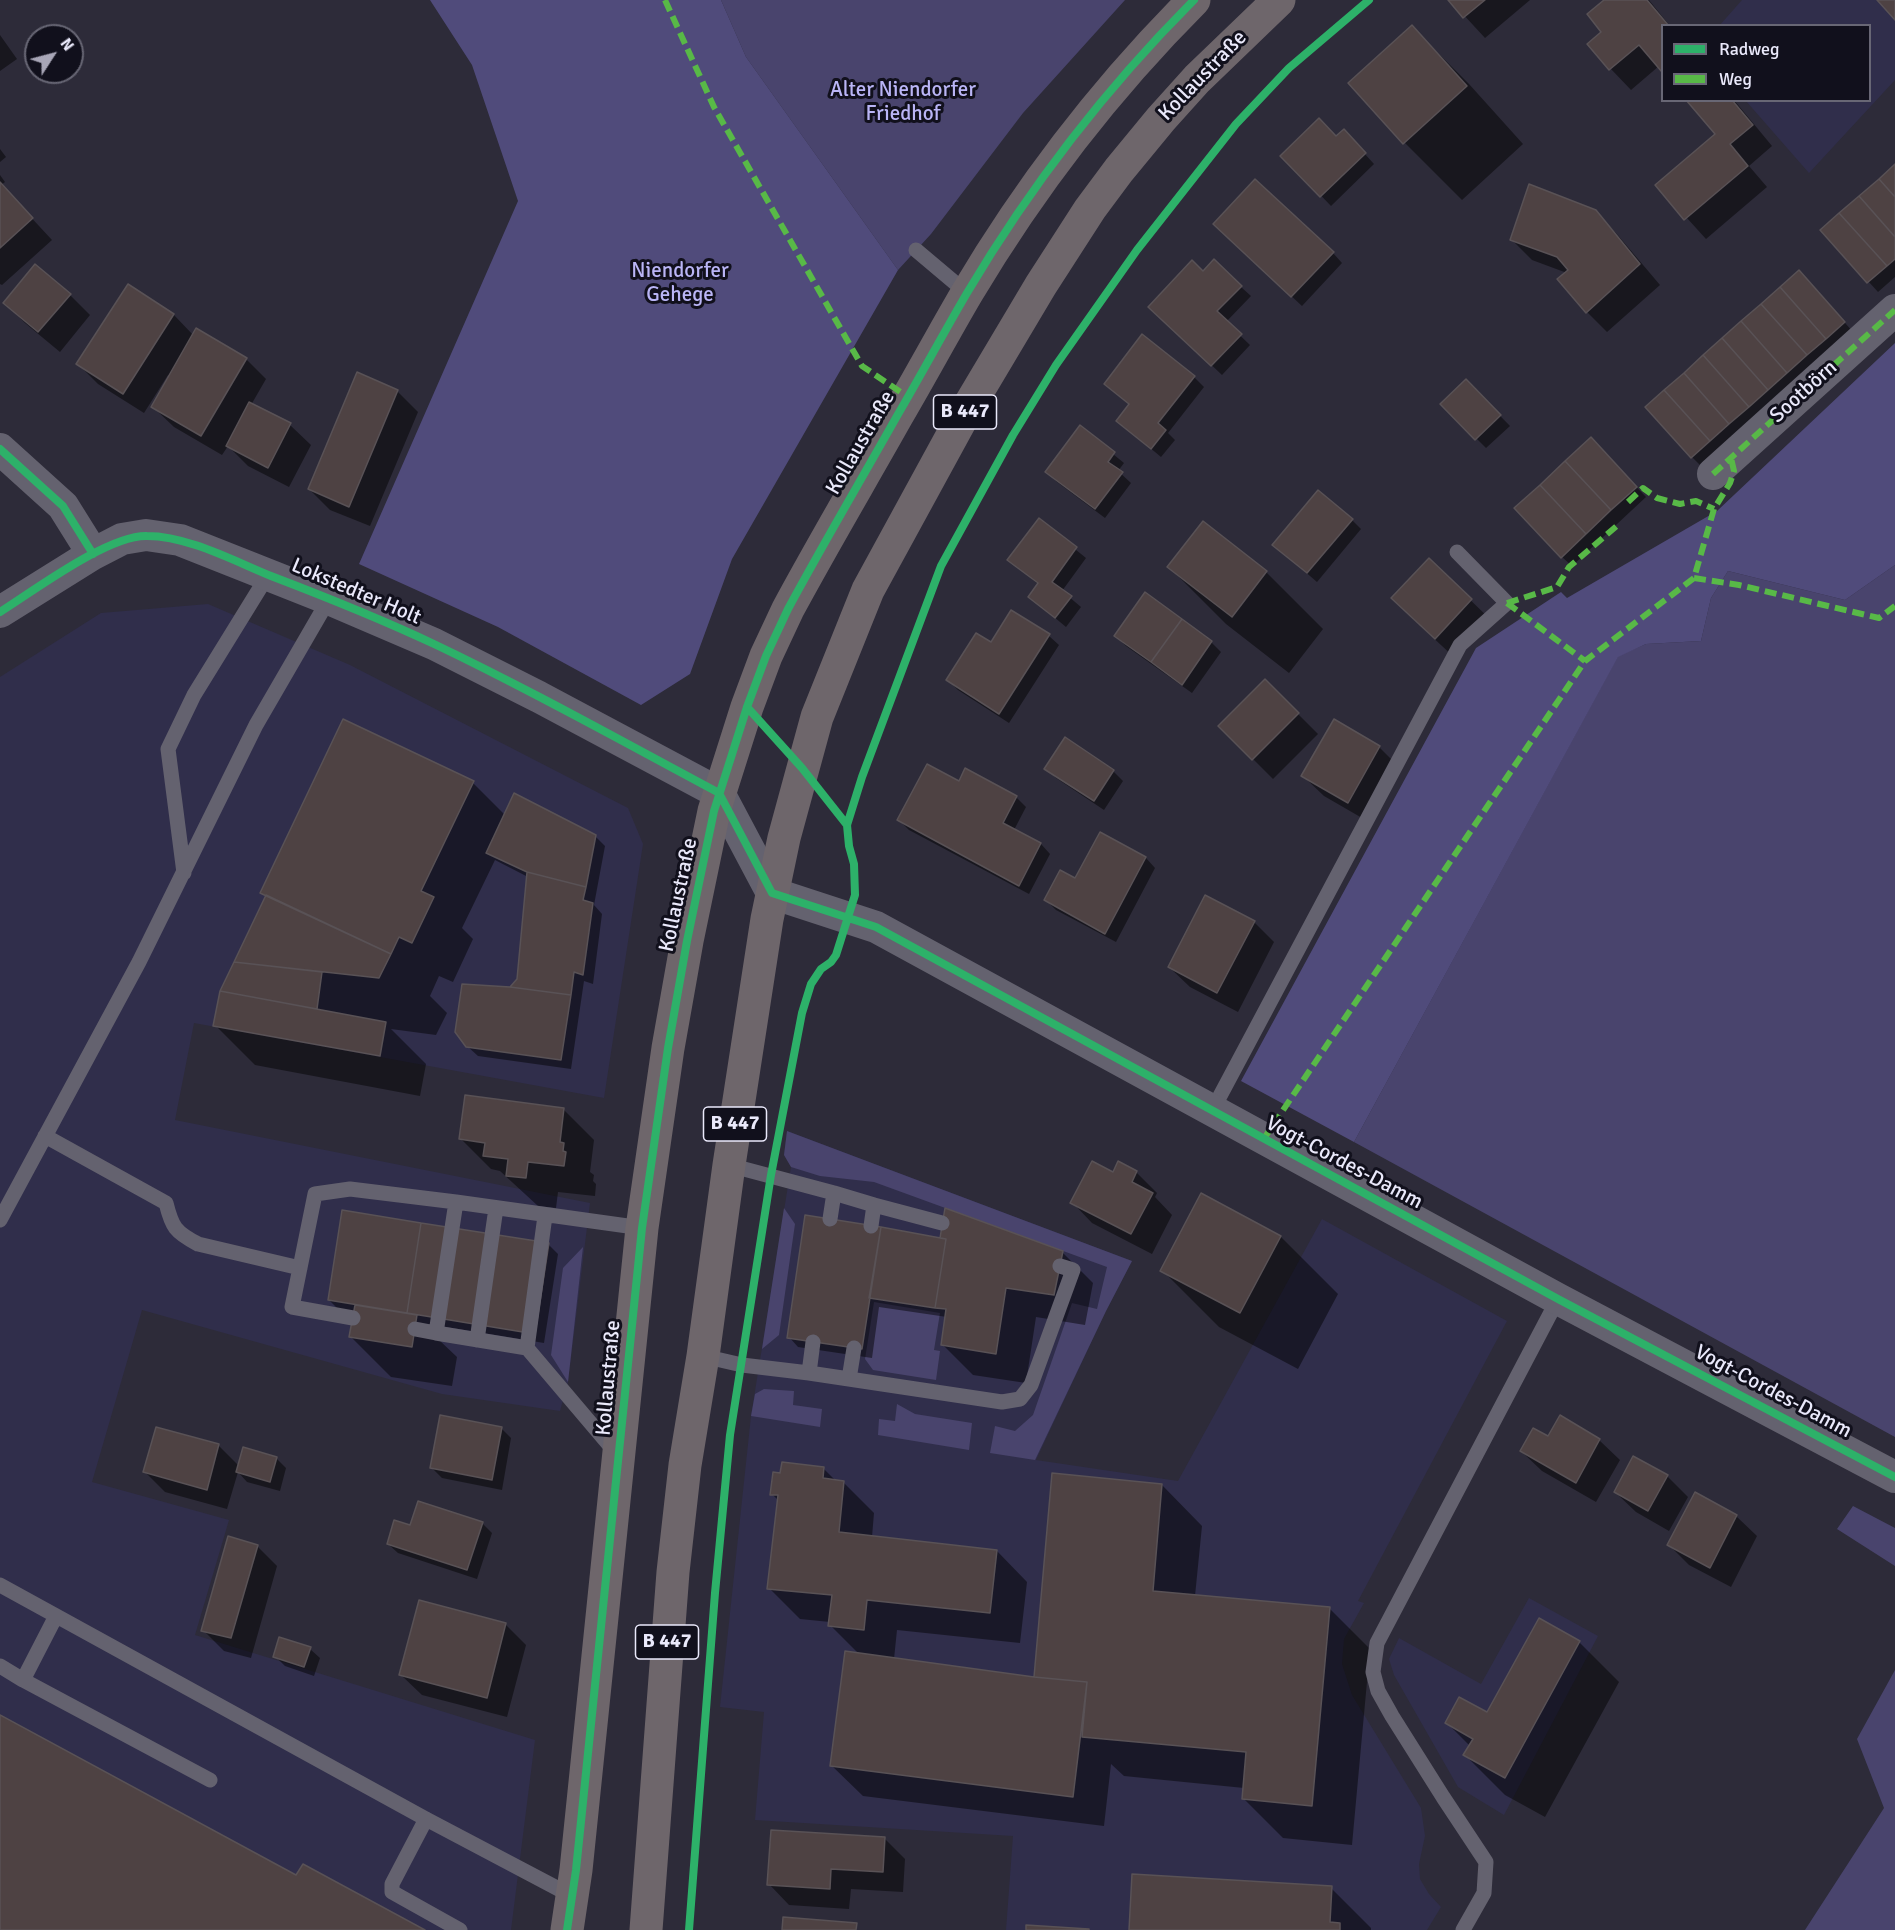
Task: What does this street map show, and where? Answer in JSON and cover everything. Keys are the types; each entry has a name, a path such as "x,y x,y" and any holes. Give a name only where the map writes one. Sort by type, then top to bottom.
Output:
{"main road":[{"name":"Kollaustraße","path":"567,1930 620,1457 642,1228 687,941 719,793 747,706 766,656 788,609 967,293 1034,190 1076,133 1112,87 1194,0"},
{"name":"Kollaustraße","path":"646,1930 673,1572 685,1465 772,893 801,768 817,717 868,590 963,416 1041,285 1090,209 1119,170 1197,79 1279,0"}],"street":[{"name":"Sootbörn","path":"1713,474 1895,310"},
{"path":"0,449 63,506 93,554"},
{"name":"Lokstedter Holt","path":"0,612 93,554 122,539 146,536 180,540 329,599 434,644 719,793"},
{"path":"719,793 772,893"},
{"name":"Vogt-Cordes-Damm","path":"772,893 876,927 1558,1299 1895,1477"}],"lane":[{"path":"916,250 967,293"},
{"path":"1212,1112 1460,645 1507,603 1457,552"},
{"path":"184,873 168,748 194,695 268,575"},
{"path":"0,1220 134,971 256,725 329,599"},
{"path":"45,1136 166,1203 171,1223 183,1236 198,1244 300,1268"},
{"path":"729,1165 942,1223"},
{"path":"353,1318 292,1308 315,1194 350,1189 642,1228"},
{"path":"830,1219 834,1194"},
{"path":"436,1333 456,1202"},
{"path":"872,1226 874,1205"},
{"path":"477,1340 496,1208"},
{"path":"527,1348 545,1216"},
{"path":"703,1356 742,1365 1002,1402 1020,1399 1031,1385 1073,1270 1060,1266"},
{"path":"1463,1930 1484,1893 1486,1862 1378,1691 1373,1672 1374,1656 1377,1642 1558,1299"},
{"path":"415,1329 527,1348 620,1457"},
{"path":"808,1373 813,1342"},
{"path":"849,1379 854,1348"},
{"path":"0,1585 426,1819 572,1896"},
{"path":"22,1680 56,1616"},
{"path":"0,1666 22,1680 210,1779"},
{"path":"426,1819 392,1884 392,1892 460,1930"}],"shaded area":[{"path":"1742,0 1895,0 1895,80 1809,173 1747,102 1871,102 1871,24 1721,24"},
{"path":"208,604 350,665 628,808 643,844 604,1098 194,1023 175,1120 590,1203 568,1382 560,1411 442,1394 142,1310 92,1482 229,1520 195,1635 535,1740 511,1930 0,1930 0,677 101,613"},
{"path":"787,1131 1132,1261 1036,1460 1178,1481 1322,1219 1507,1321 1358,1601 1364,1603 1344,1639 1342,1664 1352,1695 1421,1808 1425,1836 1419,1864 1420,1879 1429,1894 1441,1907 1427,1930 1006,1930 1013,1836 755,1820 764,1712 720,1707 751,1416 791,1167 784,1155"},
{"path":"1529,1598 1598,1636 1504,1815 1458,1787 1394,1675 1389,1659 1399,1638 1481,1684"}],"green space":[{"name":"Niendorfer Gehege","path":"430,0 721,0 746,57 898,270 732,559 690,674 641,705 498,627 359,564 518,201 472,65"},
{"name":"Alter Niendorfer Friedhof","path":"721,0 1125,0 1023,113 931,234 898,270 746,57"},
{"path":"1895,343 1895,565 1845,600 1728,571 1711,598 1701,641 1646,644 1618,657 1354,1142 1241,1081 1476,648 1561,592 1567,598 1717,511"},
{"path":"1895,565 1895,1437 1354,1142 1618,656 1646,644 1701,641 1711,598 1728,571 1845,600"},
{"path":"787,1131 1132,1261 1035,1460 990,1453 995,1426 1015,1431 1033,1415 1072,1303 1097,1309 1107,1267 874,1182 820,1176 791,1167 784,1155"},
{"path":"784,1208 795,1224 779,1335 762,1349"},
{"path":"583,1247 568,1382 551,1355 563,1268"},
{"path":"874,1302 940,1313 934,1350 940,1351 936,1380 873,1370 865,1359"},
{"path":"764,1389 794,1391 793,1405 822,1409 820,1427 751,1416 755,1394"},
{"path":"897,1404 915,1414 972,1423 969,1450 878,1435 879,1419 895,1421"},
{"path":"1853,1506 1895,1528 1895,1566 1837,1529"},
{"path":"1895,1670 1895,1930 1805,1930 1884,1808 1857,1739"}],"building":[{"path":"1448,0 1485,0 1463,18"},
{"path":"1604,0 1647,0 1667,24 1661,24 1661,71 1639,45 1609,70 1587,44 1601,32 1587,14"},
{"path":"1877,0 1895,0 1895,20"},
{"path":"1412,25 1467,86 1403,144 1348,83"},
{"path":"1688,102 1734,102 1753,125 1730,144 1748,166 1684,220 1655,185 1715,134"},
{"path":"1319,118 1336,136 1344,129 1366,153 1320,197 1280,156"},
{"path":"1895,164 1895,197 1879,179"},
{"path":"1255,179 1334,252 1291,297 1213,224"},
{"path":"1879,179 1895,197 1895,237 1859,196"},
{"path":"0,182 33,218 0,248"},
{"path":"1529,184 1596,210 1640,264 1586,313 1557,279 1568,270 1557,257 1510,240"},
{"path":"1859,196 1895,237 1895,259 1887,266 1839,213"},
{"path":"1839,213 1887,266 1867,283 1820,230"},
{"path":"1214,259 1242,286 1217,311 1242,334 1211,366 1148,307 1192,260 1203,271"},
{"path":"35,264 71,294 38,332 3,303"},
{"path":"1799,270 1845,322 1826,339 1780,287"},
{"path":"128,284 174,314 123,394 76,364"},
{"path":"1780,287 1826,339 1807,355 1761,304"},
{"path":"1761,304 1807,355 1787,373 1741,321"},
{"path":"1741,321 1787,373 1768,390 1722,338"},
{"path":"196,328 247,358 201,436 151,407"},
{"path":"1142,334 1195,376 1158,423 1166,430 1151,449 1116,421 1129,404 1104,384"},
{"path":"1722,338 1768,390 1749,407 1703,355"},
{"path":"1703,355 1749,407 1729,424 1684,373"},
{"path":"357,372 398,390 349,507 308,489"},
{"path":"1684,373 1729,424 1710,441 1664,390"},
{"path":"1466,379 1501,415 1475,440 1440,404"},
{"path":"1664,390 1710,441 1691,458 1645,407"},
{"path":"249,402 291,423 268,468 226,446"},
{"path":"1080,425 1115,452 1108,462 1123,472 1095,509 1045,472"},
{"path":"1591,437 1637,487 1611,510 1565,461"},
{"path":"1565,461 1611,510 1586,534 1540,485"},
{"path":"1540,485 1586,534 1561,558 1514,508"},
{"path":"1318,490 1353,519 1307,573 1272,545"},
{"path":"1039,518 1077,547 1052,582 1072,596 1055,618 1028,597 1038,583 1007,560"},
{"path":"1203,521 1267,571 1232,617 1167,567"},
{"path":"1429,558 1472,599 1435,639 1391,598"},
{"path":"1145,592 1182,619 1151,662 1114,636"},
{"path":"1011,610 1050,634 999,714 946,680 976,633 991,642"},
{"path":"1182,619 1212,641 1182,685 1151,662"},
{"path":"1265,679 1299,713 1252,760 1218,726"},
{"path":"343,719 474,781 421,891 434,897 412,943 399,937 391,954 260,893"},
{"path":"1334,719 1380,746 1348,803 1301,776"},
{"path":"1065,737 1114,770 1094,801 1044,769"},
{"path":"927,764 959,781 965,768 1017,796 1003,823 1041,843 1019,886 897,820"},
{"path":"514,793 596,835 586,887 527,872 486,853"},
{"path":"1100,832 1146,857 1105,934 1044,900 1060,870 1075,878"},
{"path":"527,872 586,887 583,900 593,903 583,975 574,972 571,995 510,987 517,979"},
{"path":"266,895 391,954 379,978 234,962"},
{"path":"1205,895 1255,921 1217,993 1168,967"},
{"path":"234,962 322,972 317,1009 220,991"},
{"path":"462,984 510,987 571,995 561,1060 466,1047 455,1032"},
{"path":"220,991 386,1022 380,1056 213,1026"},
{"path":"465,1095 564,1108 560,1142 564,1143 563,1151 566,1152 564,1166 528,1162 526,1178 506,1176 508,1159 483,1156 485,1143 459,1139"},
{"path":"1092,1161 1113,1172 1118,1161 1137,1171 1132,1182 1153,1193 1131,1234 1070,1203"},
{"path":"1201,1193 1281,1236 1240,1313 1160,1271"},
{"path":"945,1208 1063,1251 1054,1295 1006,1288 996,1354 941,1345 946,1309 935,1308 946,1239 940,1238"},
{"path":"342,1210 421,1223 407,1313 328,1300"},
{"path":"805,1215 881,1227 862,1349 787,1338"},
{"path":"421,1223 549,1243 535,1334 407,1313"},
{"path":"881,1227 946,1239 935,1308 869,1298"},
{"path":"355,1305 417,1315 412,1347 349,1337"},
{"path":"440,1415 502,1427 492,1480 430,1468"},
{"path":"1560,1415 1600,1439 1576,1483 1520,1451 1533,1428 1548,1436"},
{"path":"156,1427 219,1444 207,1490 143,1472"},
{"path":"243,1447 277,1457 270,1482 236,1472"},
{"path":"1633,1456 1668,1475 1648,1511 1614,1492"},
{"path":"782,1462 824,1467 823,1478 844,1481 839,1532 997,1550 990,1613 867,1600 864,1630 828,1626 832,1595 767,1589 778,1495 770,1495 773,1472 780,1473"},
{"path":"1052,1473 1162,1484 1153,1591 1330,1607 1312,1806 1242,1799 1246,1752 1082,1737 1087,1682 1034,1677"},
{"path":"1695,1492 1737,1515 1710,1568 1667,1545"},
{"path":"418,1501 483,1522 467,1570 387,1544 394,1520 410,1525"},
{"path":"228,1536 258,1545 231,1638 201,1631"},
{"path":"419,1600 506,1623 487,1698 399,1675"},
{"path":"1539,1618 1580,1641 1505,1778 1463,1755 1473,1739 1445,1723 1459,1697 1487,1712"},
{"path":"279,1637 311,1647 304,1667 273,1657"},
{"path":"845,1651 1087,1682 1073,1797 830,1766"},
{"path":"0,1715 296,1875 303,1864 425,1930 0,1930"},
{"path":"771,1830 885,1837 883,1872 831,1869 830,1889 767,1885"},
{"path":"1132,1874 1332,1886 1330,1922 1340,1923 1340,1930 1129,1930"},
{"path":"783,1917 857,1923 856,1930 782,1930"},
{"path":"1026,1925 1089,1929 1089,1930 1026,1930"}],"marked path":[{"path":"665,0 714,107 862,366 908,397"},
{"path":"1713,474 1895,310"},
{"path":"1263,1140 1585,661 1694,578 1714,509 1730,483 1734,471 1731,458"},
{"path":"1628,502 1643,488 1657,498 1680,504 1696,501 1714,509"},
{"path":"1507,603 1557,587 1569,567 1619,524"},
{"path":"1694,578 1739,585 1879,618 1895,606"},
{"path":"1507,603 1585,661"}],"cycle path":[{"path":"567,1930 576,1870 642,1228 668,1048 714,811 747,707 766,656 788,609 958,308 991,254 1043,177 1100,103 1194,0"},
{"path":"689,1930 715,1593 730,1435 771,1175 802,1013 811,984 821,969 836,955 855,895 854,864 847,825 862,777 941,566 1013,435 1056,365 1137,250 1236,124 1289,68 1369,0"},
{"path":"0,449 63,506 93,554"},
{"path":"0,612 72,565 112,544 147,536 178,540 333,600 434,644 542,698 719,793"},
{"path":"747,707 802,768 847,825"},
{"path":"719,793 772,893 876,927 1558,1299 1895,1477"}]}
